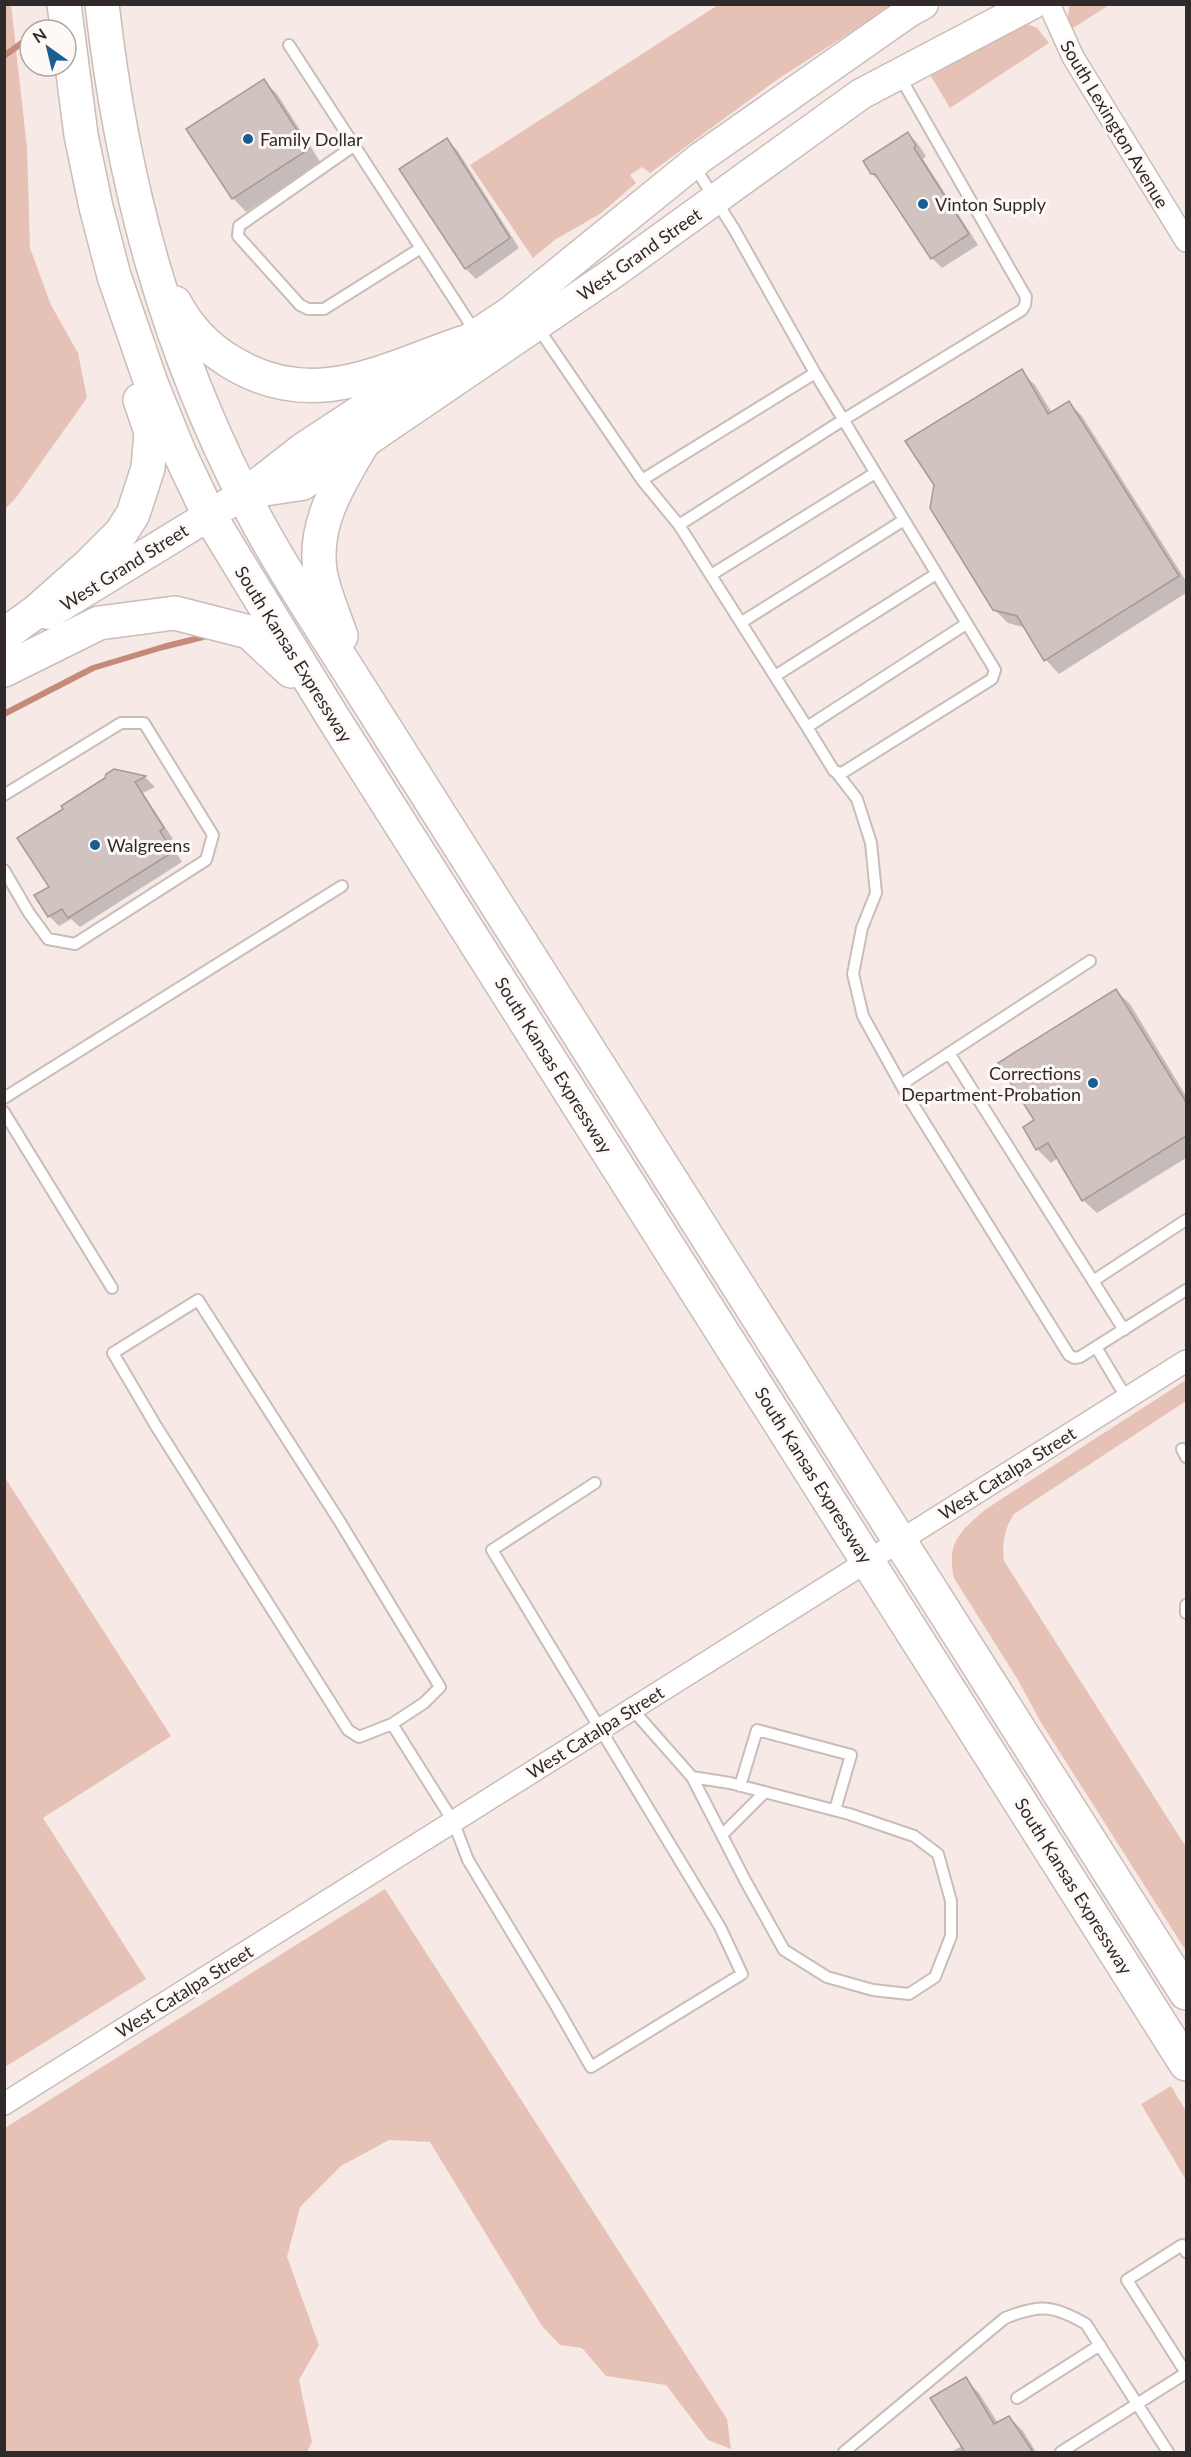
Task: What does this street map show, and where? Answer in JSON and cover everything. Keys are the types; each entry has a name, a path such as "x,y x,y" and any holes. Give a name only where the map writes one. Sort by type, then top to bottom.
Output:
{"main road":[{"name":"South Kansas Expressway","path":"64,4 81,135 96,207 114,276 151,383 209,514 332,716 1186,2064"},
{"name":"South Kansas Expressway","path":"102,4 121,137 145,243 167,314 193,384 244,494 281,562 1186,1993"},
{"name":"West Grand Street","path":"244,494 302,484 364,441 528,314 693,164 923,4"},
{"name":"West Grand Street","path":"4,640 244,494 303,448 469,338 528,314 716,199 861,94 1032,4"},
{"path":"145,243 176,305 190,327 206,345 252,374 270,380 302,386 344,383 469,338"},
{"path":"4,635 37,611 121,533 133,514 148,468 152,432 118,338 114,276"},
{"path":"357,684 320,571 319,544 324,520 337,486 364,441"},
{"path":"4,670 99,622 175,613 249,632 291,671 332,716"}],"street":[{"name":"South Lexington Avenue","path":"1049,4 1073,57 1186,241"},
{"name":"West Catalpa Street","path":"4,2104 1186,1361"}],"lane":[{"path":"289,45 421,248 469,338"},
{"path":"679,525 843,420 1022,310 1025,305 1026,297 898,74"},
{"path":"355,145 239,226 238,236 300,305 308,309 324,309 421,248"},
{"path":"693,164 716,199 843,420 995,670 992,679 842,773 837,773"},
{"path":"528,314 642,480 679,525 807,727 857,800 871,843 876,893 862,928 853,974 863,1016 904,1090 1069,1355 1074,1358 1080,1357 1186,1290"},
{"path":"642,480 815,373"},
{"path":"711,575 875,473"},
{"path":"742,622 904,520"},
{"path":"775,676 936,574"},
{"path":"807,727 966,624"},
{"path":"4,795 122,723 144,723 213,835 206,860 75,944 48,939 29,913 4,870"},
{"path":"4,1098 342,886"},
{"path":"904,1090 904,1084 908,1080 1090,961"},
{"path":"949,1053 1124,1330"},
{"path":"4,1112 112,1288"},
{"path":"1093,1281 1186,1220"},
{"path":"198,1300 340,1522 440,1687 424,1703 392,1724 359,1737 348,1730 156,1426 113,1353 198,1300"},
{"path":"1096,1347 1127,1399"},
{"path":"392,1724 453,1821 468,1860 591,2067 742,1974 720,1927 492,1550 595,1483"},
{"path":"1186,1605 1186,1613"},
{"path":"632,1709 692,1777 784,1950 827,1977 873,1990 909,1994 935,1977 951,1936 951,1901 938,1854 914,1836 835,1810 740,1786 692,1777"},
{"path":"740,1786 757,1730 851,1755 835,1810"},
{"path":"722,1835 765,1792"},
{"path":"1061,2452 1186,2373 1127,2280 1182,2245 1186,2252"},
{"path":"844,2452 1005,2318 1030,2308 1050,2308 1070,2314 1086,2324 1168,2452"},
{"path":"1017,2398 1100,2345"}],"shaded area":[{"path":"11,4 27,148 30,248 51,305 78,353 87,398 15,499 5,509 4,5"},
{"path":"1070,4 1109,5 1070,30 1068,15"},
{"path":"718,5 893,5 778,79 650,173 642,167 630,175 636,183 600,214 556,239 533,258 470,165"},
{"path":"1022,22 1037,28 1049,43 950,108 926,68"},
{"path":"1186,1380 1186,1401 1014,1514 1004,1536 1003,1548 1004,1561 1186,1847 1186,1951 1040,1721 1018,1680 954,1578 952,1556 962,1531 986,1509"},
{"path":"4,1476 171,1736 43,1818 146,1979 5,2067"},
{"path":"385,1889 727,2419 731,2449 708,2440 666,2385 606,2376 582,2348 560,2345 542,2326 430,2142 389,2140 341,2166 300,2207 287,2257 319,2345 299,2380 312,2442 307,2452 5,2452 5,2128"},
{"path":"1171,2086 1186,2111 1186,2180 1141,2104"}],"building":[{"name":"Family Dollar","path":"264,79 309,149 232,199 186,129"},
{"name":"Vinton Supply","path":"908,132 916,146 914,148 969,234 931,259 875,174 871,174 863,161"},
{"path":"447,138 510,238 465,269 399,169"},
{"path":"1022,369 1048,414 1069,401 1179,576 1044,661 1017,616 993,610 930,508 934,485 905,441"},
{"name":"Walgreens","path":"114,769 146,776 135,782 164,828 160,831 173,852 68,918 62,909 48,917 34,895 49,887 17,838 63,809 61,806 105,778 106,774"},
{"name":"Corrections Department-Probation","path":"1116,989 1186,1102 1186,1136 1082,1201 1048,1143 1036,1150 1023,1127 1034,1120 998,1063"},
{"path":"966,2377 994,2424 1009,2416 1033,2452 965,2452 930,2398"}],"waterway":[{"path":"4,56 18,46"},
{"path":"4,714 93,668 203,637"}],"place":[{"name":"Family Dollar","path":"248,139"},
{"name":"Vinton Supply","path":"923,204"},
{"name":"Walgreens","path":"95,845"},
{"name":"Corrections Department-Probation","path":"1093,1083"}]}
